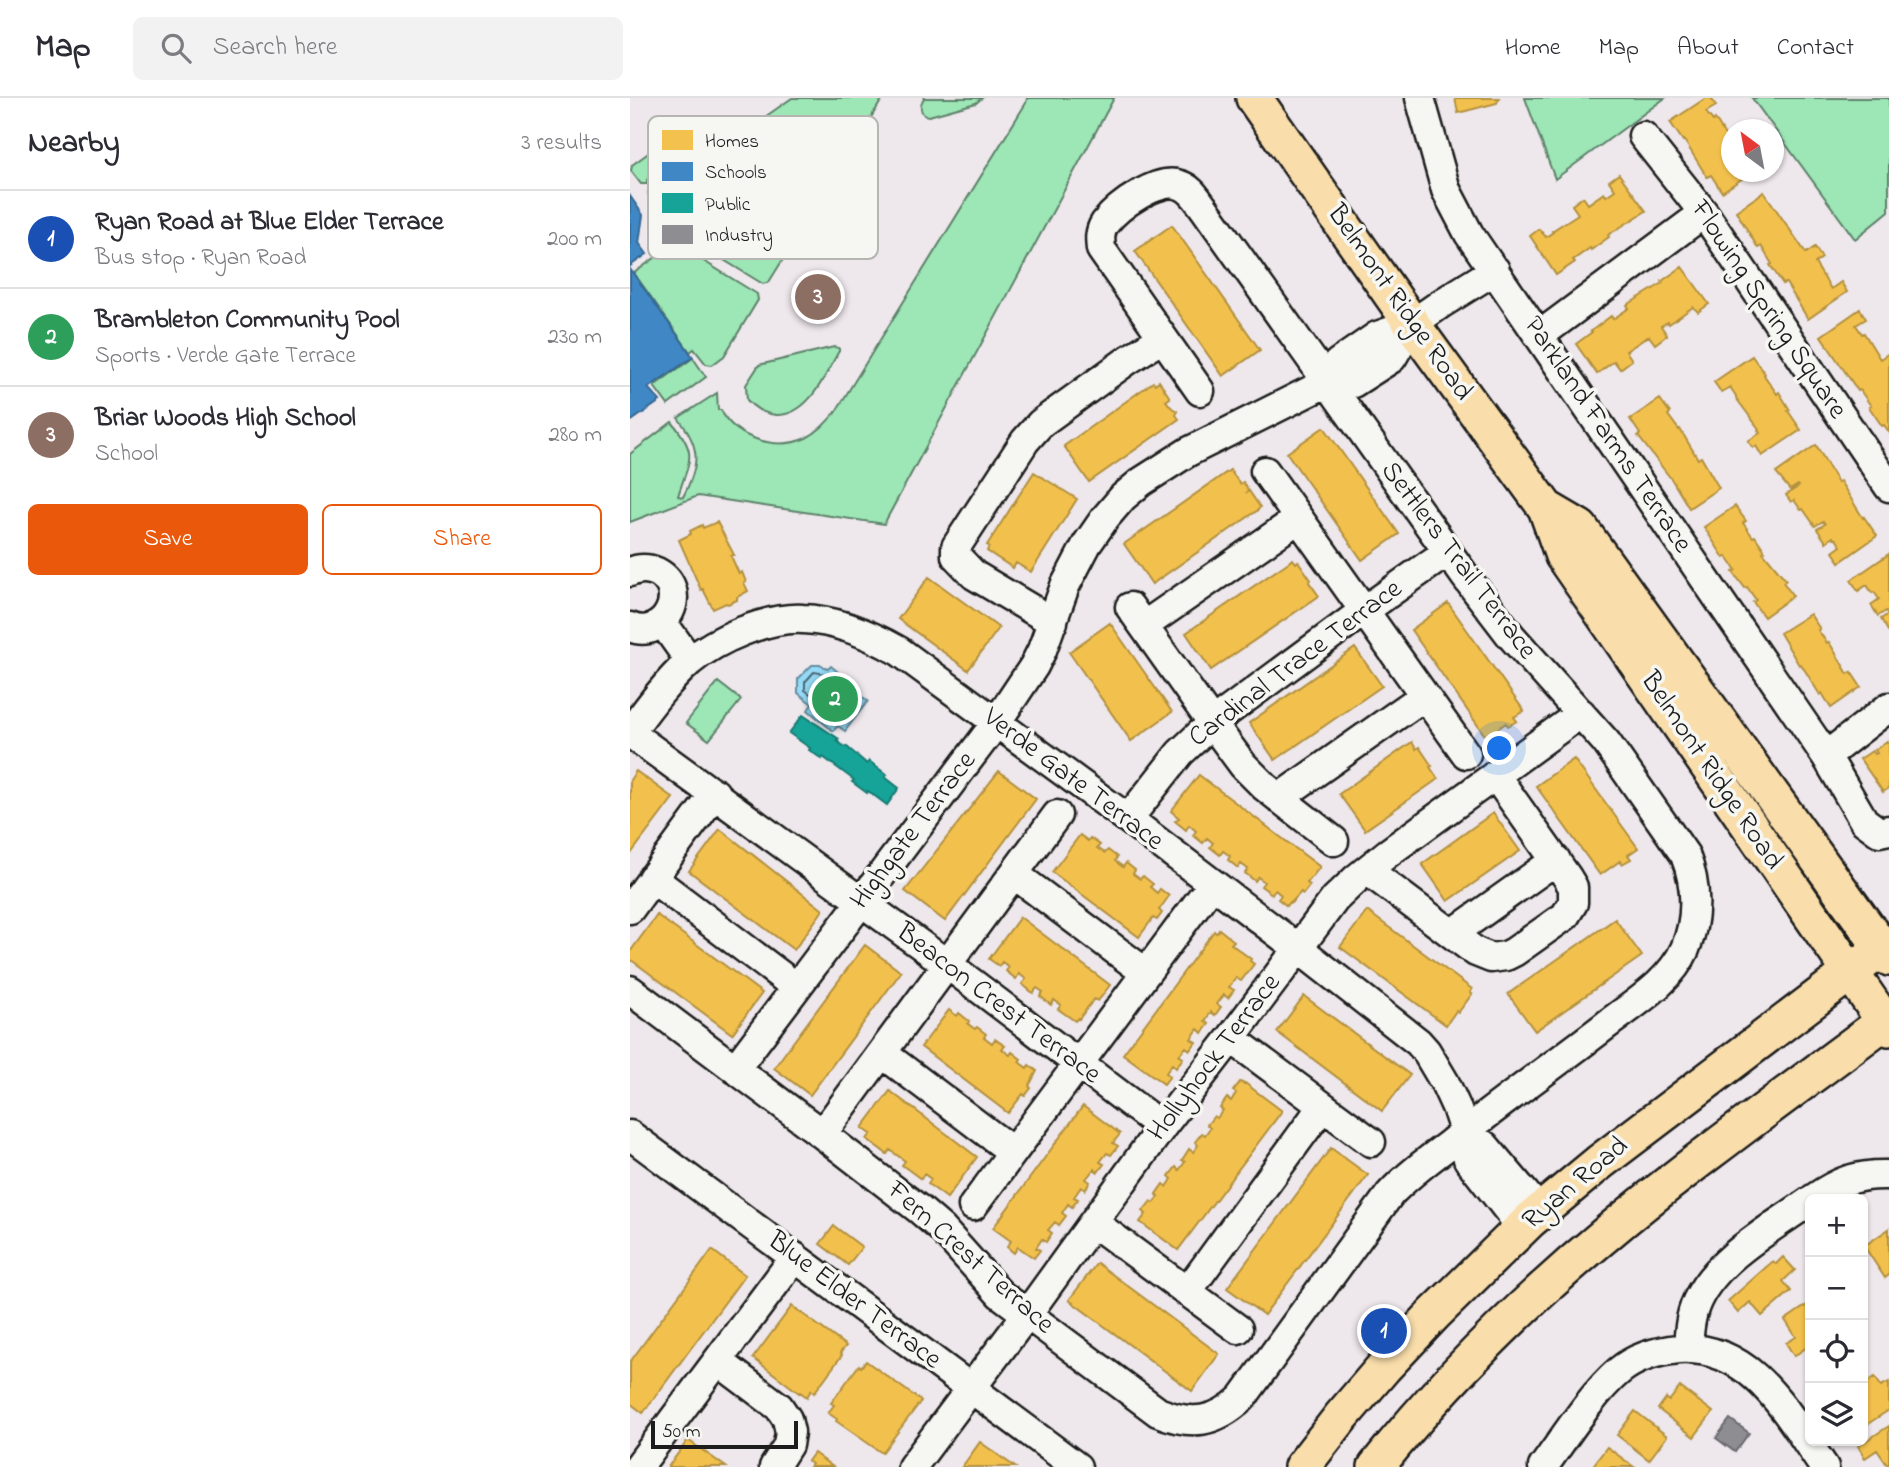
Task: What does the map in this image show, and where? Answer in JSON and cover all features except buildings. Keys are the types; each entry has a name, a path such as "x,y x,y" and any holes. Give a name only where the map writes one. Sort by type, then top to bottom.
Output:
{"main road":[{"name":"Belmont Ridge Road","path":"1254,98 1412,324 1546,508 1563,556 1850,973 1887,1022"},
{"name":"Belmont Ridge Road","path":"1546,508 1580,528 1887,950"},
{"name":"Ryan Road","path":"1301,1467 1384,1367 1433,1314 1531,1219 1611,1153 1850,973 1887,950"},
{"name":"Ryan Road","path":"1376,1467 1454,1378 1562,1272 1660,1191 1887,1022"}],"street":[{"name":"Parkland Farms Terrace","path":"1420,98 1446,190 1469,234 1826,756 1864,821 1879,832 1889,830"},
{"name":"Flowing Spring Square","path":"1643,136 1704,213 1889,487"},
{"name":"Settlers Trail Terrace","path":"1200,391 1101,250 1099,237 1105,224 1116,212 1155,186 1169,183 1182,185 1191,191 1447,552 1511,636 1606,742 1685,855 1692,873 1695,891 1691,930 1684,950 1664,979 1464,1131"},
{"path":"1540,335 1704,213"},
{"name":"Highgate Terrace","path":"735,1069 996,723 1034,666 1065,586 1087,544 1123,497 1188,452 1328,382 1338,363 1377,336 1412,324 1495,270"},
{"path":"1053,622 974,575 956,556 956,547 1024,441 1041,423 1162,338"},
{"path":"1265,471 1466,754"},
{"path":"1298,519 1138,616 1248,771 1334,841"},
{"name":"Cardinal Trace Terrace","path":"1128,819 1180,753 1212,723 1447,552"},
{"path":"630,572 644,569 655,571 664,577 673,594 673,605 663,623 645,630 630,627"},
{"name":"Verde Gate Terrace","path":"630,732 657,696 690,661 737,633 764,624 802,619 827,623 879,640 899,651 1128,819 1418,1042 1445,1083 1464,1131"},
{"path":"663,623 690,661"},
{"path":"1279,798 1424,696"},
{"path":"1826,756 1889,707"},
{"name":"Hollyhock Terrace","path":"912,1467 1335,899 1367,870 1581,713"},
{"name":"Beacon Crest Terrace","path":"630,732 947,964 1162,1128"},
{"path":"1367,870 1484,956 1498,957 1514,952 1565,916 1573,903 1573,887 1495,775"},
{"path":"630,909 715,793"},
{"path":"822,1134 1057,815"},
{"path":"1452,934 1556,860"},
{"path":"1014,874 1146,973"},
{"path":"652,878 796,987"},
{"path":"973,1206 1212,884"},
{"name":"Fern Crest Terrace","path":"630,990 942,1228 1000,1294 1158,1412 1183,1421 1211,1419 1242,1398 1390,1194 1464,1131"},
{"path":"1231,1038 1371,1142"},
{"path":"882,1053 1013,1152"},
{"path":"1187,1292 1322,1107"},
{"path":"1464,1131 1485,1146 1531,1219"},
{"name":"Blue Elder Terrace","path":"630,1135 1077,1467"},
{"path":"1820,1194 1850,1178 1871,1174 1889,1175"},
{"path":"1688,1349 1690,1324 1696,1302 1708,1281 1733,1256 1805,1205"},
{"path":"1094,1223 1238,1329"},
{"path":"638,1467 795,1257"},
{"path":"1543,1467 1604,1385 1621,1369 1642,1357 1665,1350 1688,1349 1721,1355 1752,1373 1770,1390 1824,1467"},
{"path":"718,1361 779,1407 787,1419 790,1432 788,1446 774,1467"}],"green space":[{"path":"792,98 883,98 872,116 766,116"},
{"path":"924,98 982,98 976,103 929,116 921,111"},
{"path":"1027,98 1114,98 884,524 698,496 630,522 630,454 672,422 689,450 688,465 678,496 683,497 693,475 696,456 691,438 678,418 717,393 718,410 721,410 727,420 746,435 770,443 795,442 806,438 835,413"},
{"path":"1525,98 1665,98 1555,179"},
{"path":"1752,98 1889,98 1889,211 1855,239 1784,142 1784,119 1767,119"},
{"path":"648,153 648,184 641,184 631,171 632,165"},
{"path":"653,259 700,259 757,294 758,300 724,356 712,365 706,364 694,349 690,352 634,273"},
{"path":"722,259 783,259 769,282 763,284"},
{"path":"839,348 839,351 822,382 798,409 788,414 776,415 760,410 747,400 746,385 759,365"},
{"path":"693,358 706,377 668,405 654,386"},
{"path":"718,682 741,700 709,740 686,723"}],"water":[{"path":"812,665 821,665 828,669 831,666 851,683 849,687 868,701 845,731 838,726 833,731 808,710 812,704 798,693 798,679"}],"place":[{"name":"Briar Woods High School","path":"818,297"},
{"name":"Brambleton Community Pool","path":"835,699"},
{"name":"Ryan Road at Blue Elder Terrace","path":"1384,1331"}]}
